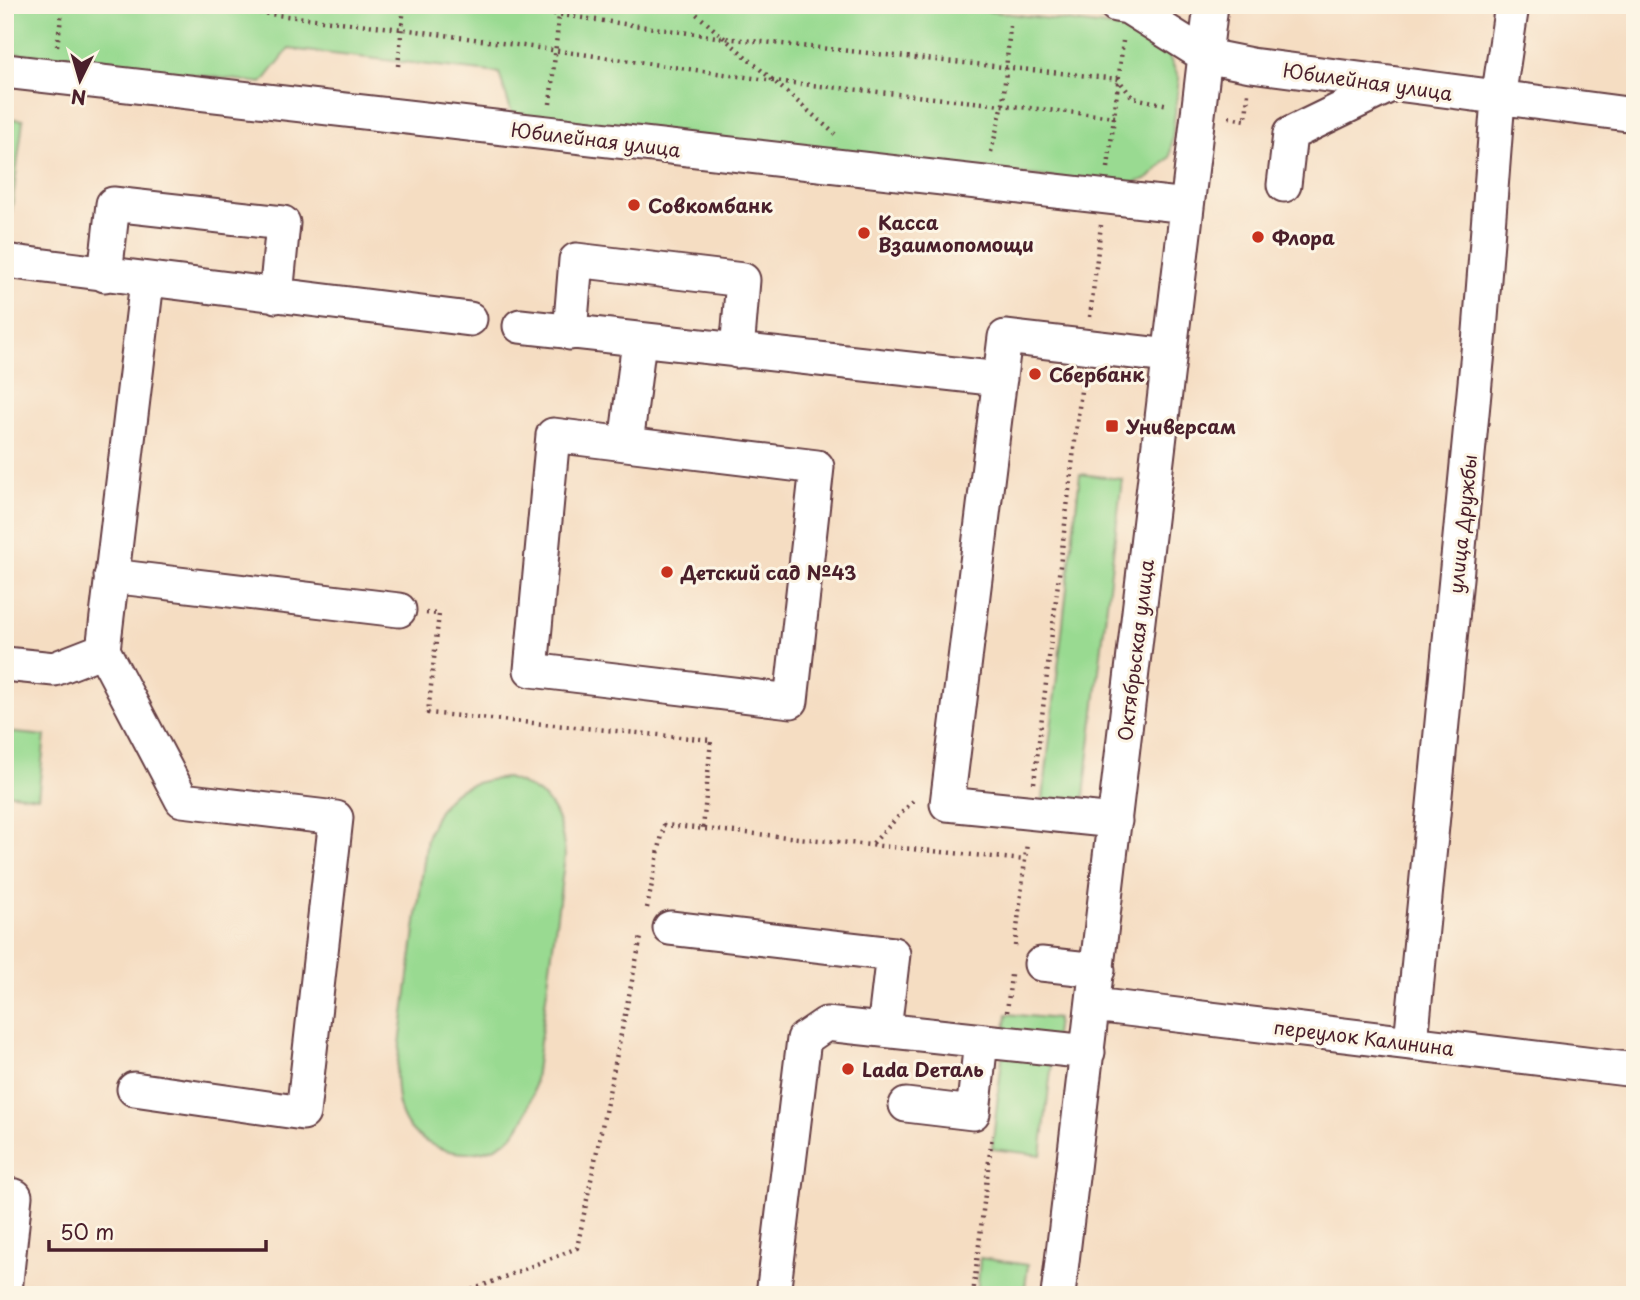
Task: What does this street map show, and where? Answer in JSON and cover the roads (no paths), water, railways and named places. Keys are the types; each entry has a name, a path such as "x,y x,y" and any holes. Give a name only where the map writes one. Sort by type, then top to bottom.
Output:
{"street":[{"name":"Октябрьская улица","path":"1058,1295 1211,5"},
{"name":"улица Дружбы","path":"1411,1042 1479,344 1498,99 1512,5"},
{"name":"Юбилейная улица","path":"1122,6 1206,56 1251,65 1498,99 1635,115"},
{"name":"Юбилейная улица","path":"5,71 1187,206"},
{"path":"1284,186 1290,134 1393,84"},
{"path":"105,275 113,204 283,223 276,296"},
{"path":"570,333 576,260 743,280 737,351"},
{"path":"5,261 147,281 470,319"},
{"path":"134,1089 303,1113 336,818 182,800 103,650 147,281"},
{"path":"520,326 1000,379"},
{"path":"1115,821 947,804 1005,337 1169,356"},
{"path":"626,444 639,341"},
{"path":"554,435 626,444 817,467 792,701 531,670 554,435"},
{"path":"111,576 399,610"},
{"path":"5,664 54,669 103,650"},
{"path":"652,928 893,954 884,1030"},
{"path":"1023,960 1098,970"},
{"name":"переулок Калинина","path":"1094,1005 1635,1070"},
{"path":"773,1295 804,1038 826,1024 1088,1052"},
{"path":"906,1105 972,1113 992,1042"},
{"path":"5,1195 15,1196 5,1291"}],"place":[{"name":"Совкомбанк","path":"634,205"},
{"name":"Касса Взаимопомощи","path":"864,233"},
{"name":"Флора","path":"1258,237"},
{"name":"Сбербанк","path":"1035,374"},
{"name":"Универсам","path":"1112,426"},
{"name":"Детский сад №43","path":"667,572"},
{"name":"Lada Dеталь","path":"848,1069"}]}
